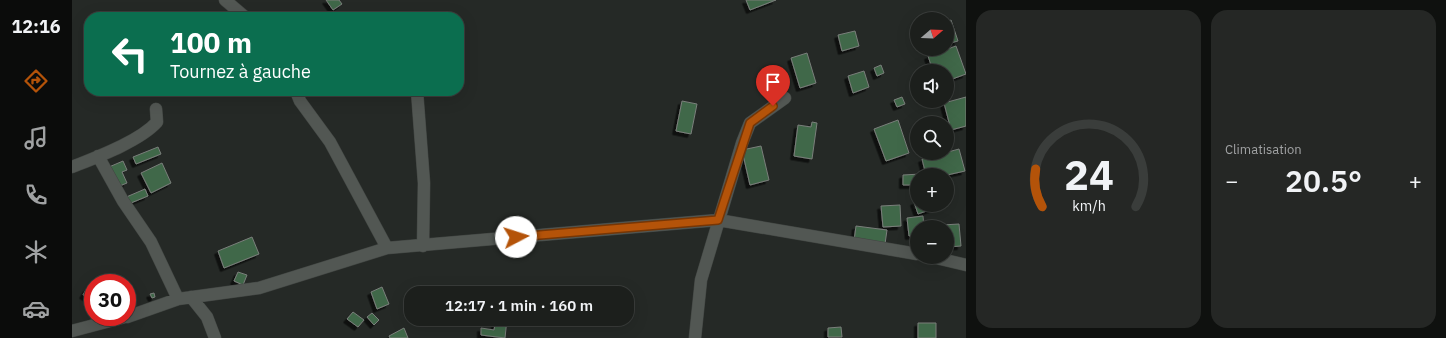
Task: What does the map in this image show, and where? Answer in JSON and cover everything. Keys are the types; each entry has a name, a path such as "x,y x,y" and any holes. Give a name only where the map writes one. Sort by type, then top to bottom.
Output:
{"street":[{"path":"225,0 239,12"},
{"path":"298,96 300,101 330,142 387,248"},
{"path":"417,96 424,183 423,246"},
{"path":"695,338 701,280 718,220 750,123 785,98"},
{"path":"72,167 149,131 157,122 156,109"},
{"path":"98,156 123,201 151,242 178,299"},
{"path":"136,314 178,299 259,288 387,248 718,220 910,253"},
{"path":"954,263 966,266"},
{"path":"191,297 207,317 215,338"},
{"path":"72,331 91,326"}],"building":[{"path":"326,0 339,0 342,4 333,10"},
{"path":"746,0 776,0 750,10"},
{"path":"954,29 958,41 954,42"},
{"path":"855,31 859,46 842,51 838,35"},
{"path":"956,46 966,74 954,78 954,64 931,64 928,56 954,56 954,47"},
{"path":"807,53 816,83 800,88 791,58"},
{"path":"881,65 884,73 877,76 874,68"},
{"path":"864,71 869,87 853,93 848,76"},
{"path":"902,97 905,104 897,107 894,100"},
{"path":"966,97 966,126 954,129 954,116 947,116 945,108 954,108 954,100"},
{"path":"682,101 697,104 691,134 676,131"},
{"path":"898,120 909,153 886,161 874,129"},
{"path":"812,122 817,123 812,159 794,156 798,125 811,127"},
{"path":"761,146 769,180 750,185 742,150"},
{"path":"158,147 161,154 136,164 133,157"},
{"path":"959,149 965,171 954,173 954,168 924,168 922,160 954,160 954,150"},
{"path":"123,161 127,170 122,172 127,183 117,187 109,167"},
{"path":"162,163 171,183 151,193 141,173"},
{"path":"903,175 910,175 910,185 903,185"},
{"path":"145,189 148,196 126,205 124,198"},
{"path":"900,205 901,226 883,227 881,206"},
{"path":"923,216 923,220 910,220 910,236 909,236 907,218"},
{"path":"954,224 959,224 961,246 954,246"},
{"path":"856,226 887,230 885,244 854,241"},
{"path":"252,237 259,254 224,268 218,251"},
{"path":"238,272 247,275 243,285 234,281"},
{"path":"382,287 389,304 377,309 371,292"},
{"path":"154,293 155,297 152,298 150,294"},
{"path":"353,312 364,320 358,327 347,319"},
{"path":"372,313 379,320 374,325 367,317"},
{"path":"918,323 936,323 936,338 918,338"},
{"path":"495,326 506,326 505,338 481,335 481,328 494,330"},
{"path":"841,327 842,337 828,337 828,328"},
{"path":"404,328 408,338 390,338 389,336"}],"route":[{"path":"516,237 718,220 742,142 750,123 773,106"}]}
